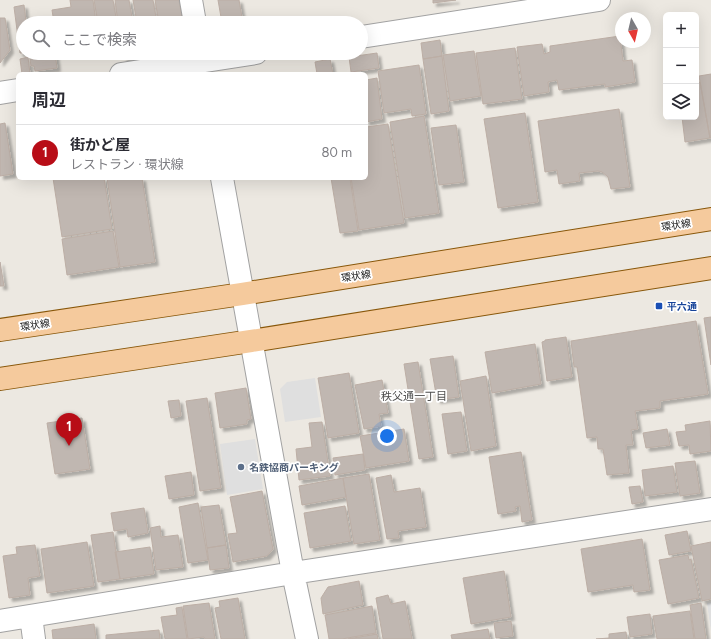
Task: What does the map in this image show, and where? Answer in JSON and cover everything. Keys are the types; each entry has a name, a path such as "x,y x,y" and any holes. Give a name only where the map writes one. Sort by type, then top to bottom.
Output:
{"main road":[{"name":"環状線","path":"0,330 242,294 711,219"},
{"path":"0,379 711,268"}],"street":[{"path":"191,0 194,16"},
{"path":"368,36 599,0"},
{"path":"136,72 218,60"},
{"path":"0,93 16,90"},
{"path":"222,180 293,574 307,639"},
{"path":"0,621 711,509"},
{"path":"31,616 34,639"}],"shaded area":[{"path":"315,378 321,417 285,422 280,389 287,382"},
{"name":"名鉄協商パーキング","path":"255,439 263,489 227,495 220,444"},
{"path":"711,602 711,631 707,603"}],"building":[{"path":"70,0 93,0 95,16 53,16 52,10 71,7"},
{"path":"94,0 113,0 116,16 97,16"},
{"path":"115,0 129,0 132,16 117,16"},
{"path":"133,0 153,0 156,16 136,16"},
{"path":"155,0 179,0 182,16 158,16"},
{"path":"218,0 239,0 242,16 221,16"},
{"path":"433,0 456,0 433,3"},
{"path":"24,5 25,16 16,16 16,22 14,7"},
{"path":"0,18 5,18 10,50 0,63"},
{"path":"615,37 615,48 621,48 623,61 632,60 635,82 605,87 605,84 559,90 557,80 548,82 549,92 524,96 517,47 542,44 544,54 550,52 550,46"},
{"path":"440,40 442,56 423,59 421,43"},
{"path":"515,48 522,99 483,104 476,53"},
{"path":"474,51 481,96 450,101 443,55"},
{"path":"377,53 379,68 351,72 349,60 368,60 368,54"},
{"path":"442,56 449,111 431,114 423,59"},
{"path":"20,60 28,60 30,72 22,72"},
{"path":"30,60 56,60 57,68 35,71 34,66 31,66"},
{"path":"330,60 333,72 317,72 315,62"},
{"path":"419,65 426,114 412,116 411,109 384,113 378,71"},
{"path":"711,74 711,138 710,138 699,76"},
{"path":"377,78 382,119 368,122 368,80"},
{"path":"700,82 710,138 685,142 682,120 699,120"},
{"path":"619,109 630,187 611,189 608,177 602,172 598,171 579,173 580,181 559,184 557,170 545,172 538,121"},
{"path":"525,113 538,202 498,208 484,119"},
{"path":"424,116 439,213 405,218 390,122"},
{"path":"5,123 13,174 0,176 0,124"},
{"path":"388,124 404,223 359,230 351,180 368,180 368,127"},
{"path":"456,125 464,182 439,185 431,128"},
{"path":"53,180 104,180 112,229 62,237"},
{"path":"107,180 142,180 155,262 120,267"},
{"path":"331,180 350,180 358,231 340,233"},
{"path":"113,231 119,267 67,275 62,239"},
{"path":"0,262 4,286 0,286"},
{"path":"711,317 711,365 704,318"},
{"path":"696,321 708,394 660,401 660,408 635,411 638,429 631,430 633,445 626,445 629,473 607,475 603,449 598,449 597,437 587,438 577,367 574,367 571,341"},
{"path":"566,337 572,377 547,381 542,342 545,340"},
{"path":"535,344 541,384 492,393 485,352"},
{"path":"453,356 459,397 437,400 430,359"},
{"path":"418,362 433,457 419,459 404,364"},
{"path":"349,373 359,433 328,438 318,378"},
{"path":"486,376 496,446 471,451 460,381"},
{"path":"382,380 388,413 379,414 381,426 364,429 355,385"},
{"path":"246,388 251,419 247,420 247,424 220,428 215,393"},
{"path":"207,398 221,488 200,491 186,401"},
{"path":"179,400 181,416 171,418 168,401"},
{"path":"461,412 467,451 448,454 442,414"},
{"path":"82,418 90,469 55,474 47,423"},
{"path":"710,421 711,451 690,454 689,445 679,446 676,432 686,431 685,425"},
{"path":"322,422 330,476 299,480 296,449 312,447 309,423"},
{"path":"404,429 409,461 366,468 360,436"},
{"path":"667,429 670,445 646,448 643,433"},
{"path":"521,452 532,520 522,522 520,506 515,507 516,511 498,514 489,457"},
{"path":"363,454 365,470 335,475 333,458"},
{"path":"695,461 700,493 680,496 675,463"},
{"path":"673,466 677,492 645,496 642,470"},
{"path":"191,472 194,495 169,499 165,476"},
{"path":"369,474 380,540 354,544 343,478"},
{"path":"391,475 394,492 420,488 426,527 398,531 399,538 387,539 376,478"},
{"path":"343,478 346,497 302,505 299,486"},
{"path":"640,486 643,502 632,504 629,487"},
{"path":"262,491 273,549 267,556 233,562 228,534 237,533 230,497"},
{"path":"198,503 208,560 188,563 179,507"},
{"path":"219,505 226,545 207,548 201,507"},
{"path":"345,506 351,541 310,548 304,513"},
{"path":"144,508 148,533 128,537 127,529 114,531 111,513"},
{"path":"160,526 161,537 178,535 183,567 156,570 150,528"},
{"path":"687,531 691,551 669,555 665,535"},
{"path":"113,532 120,579 98,582 91,535"},
{"path":"642,539 650,590 634,592 633,585 588,592 581,549"},
{"path":"87,542 94,586 47,593 41,549"},
{"path":"711,542 711,599 702,601 691,546"},
{"path":"35,545 40,576 28,578 30,595 9,598 3,556 17,554 16,547"},
{"path":"226,545 229,568 210,570 207,548"},
{"path":"150,547 154,574 120,579 115,552"},
{"path":"688,555 689,560 691,559 699,598 668,604 659,560"},
{"path":"504,571 511,617 471,624 463,578"},
{"path":"359,581 363,605 323,614 321,598 328,587"},
{"path":"388,595 391,604 405,601 412,639 383,639 376,598"},
{"path":"238,598 245,639 221,639 215,608 220,607 219,601"},
{"path":"209,603 215,639 205,639 204,637 188,639 183,606"},
{"path":"701,603 706,639 695,639 690,605"},
{"path":"372,606 376,633 342,639 329,639 325,615"},
{"path":"182,607 187,639 165,639 161,617 177,615 176,608"},
{"path":"690,611 694,639 657,639 653,616"},
{"path":"650,614 652,634 630,637 627,617"},
{"path":"511,621 513,636 496,638 494,623"},
{"path":"94,624 96,639 53,639 52,630"},
{"path":"488,629 490,639 452,639 451,635"},
{"path":"159,630 160,639 106,639 106,635"},
{"path":"626,632 627,639 596,639 609,638 609,634"},
{"path":"377,634 378,639 348,639"}],"place":[{"name":"平六通","path":"659,306"},
{"name":"街かど屋","path":"69,446"},
{"name":"名鉄協商パーキング","path":"241,467"}],"district":[{"name":"秩父通一丁目","path":"414,396"}]}
